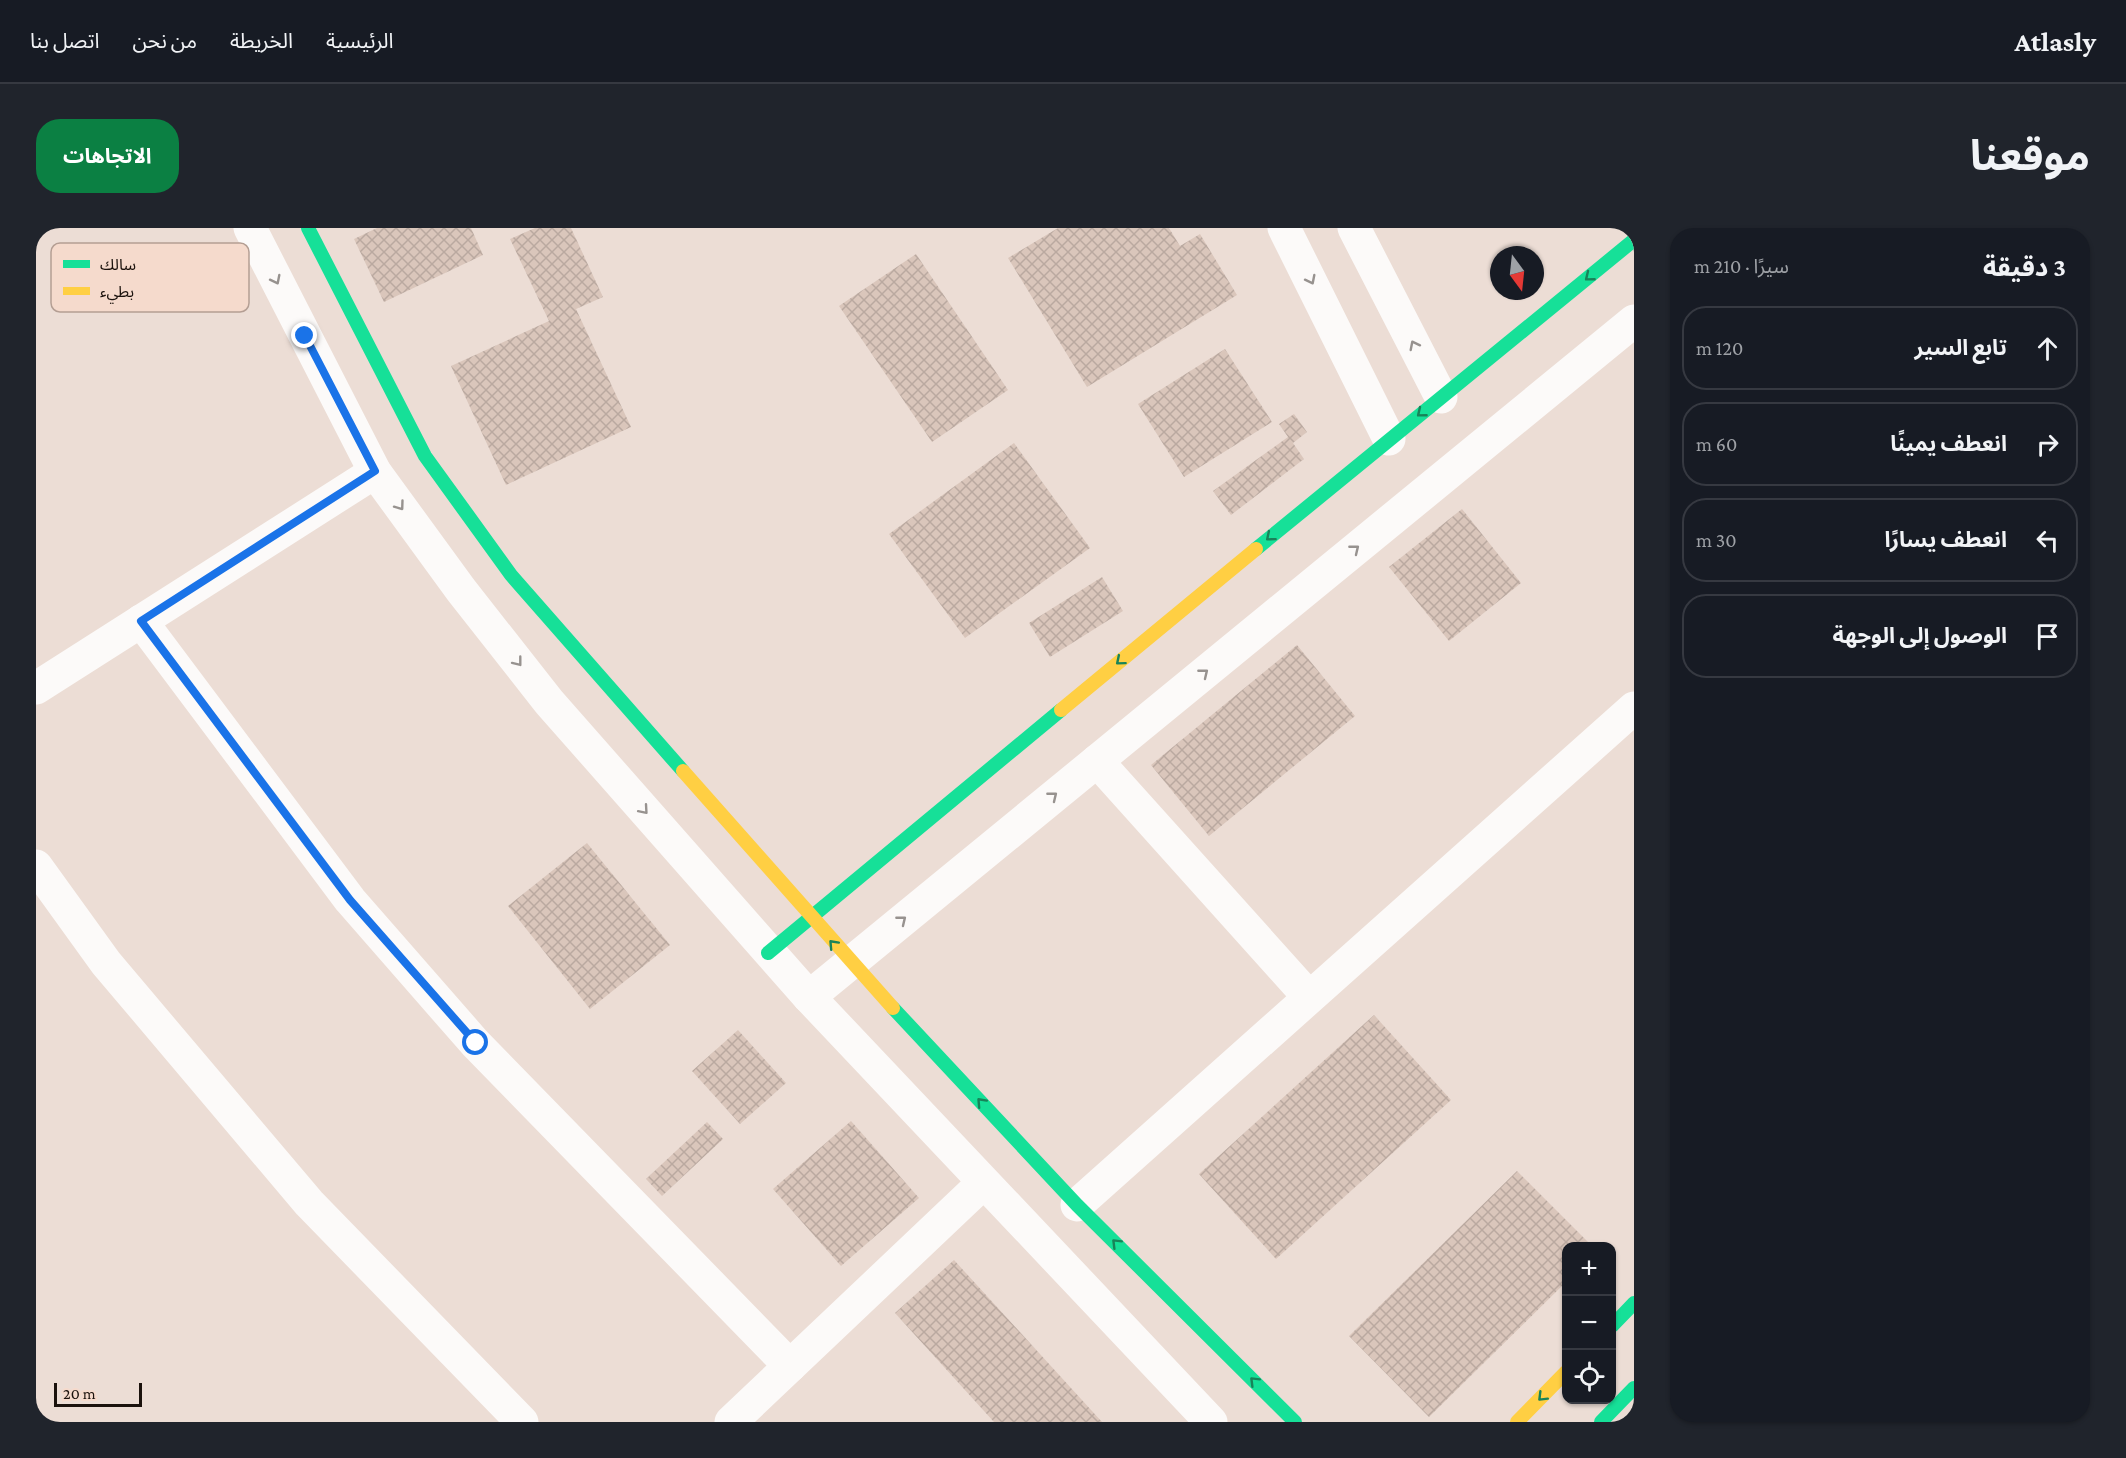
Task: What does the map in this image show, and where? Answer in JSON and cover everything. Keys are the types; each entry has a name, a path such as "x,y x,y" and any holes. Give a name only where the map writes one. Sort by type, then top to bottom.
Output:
{"street":[{"path":"250,228 375,471 461,590 549,702 808,997 1211,1422"},
{"path":"308,228 425,456 511,575 809,918 1077,1205 1295,1422"},
{"path":"1284,228 1389,438"},
{"path":"1354,228 1441,397"},
{"path":"768,953 1389,438 1634,240"},
{"path":"808,997 1634,321"},
{"path":"36,688 375,471"},
{"path":"141,621 350,900 476,1043 790,1366"},
{"path":"1077,1205 1634,708"},
{"path":"1097,760 1309,997"},
{"path":"36,866 106,963 309,1203 522,1422"},
{"path":"731,1422 983,1183"},
{"path":"1616,1321 1634,1303"},
{"path":"1517,1422 1562,1376"},
{"path":"1601,1422 1634,1388"}],"building":[{"path":"377,228 471,228 483,255 384,302 354,239"},
{"path":"535,228 571,228 603,297 576,309 631,427 506,485 451,366 549,321 510,239"},
{"path":"1058,228 1169,228 1180,246 1200,234 1237,295 1087,387 1008,258"},
{"path":"916,254 1008,390 932,442 839,306"},
{"path":"1225,349 1272,422 1184,477 1138,404"},
{"path":"1294,414 1307,432 1293,443 1304,459 1231,515 1213,491 1288,437 1279,424"},
{"path":"1014,443 1090,548 965,638 889,534"},
{"path":"1462,509 1521,583 1449,641 1389,567"},
{"path":"1102,577 1123,611 1050,657 1029,623"},
{"path":"1297,645 1355,716 1209,836 1151,765"},
{"path":"587,843 670,945 590,1009 508,906"},
{"path":"1374,1015 1451,1100 1276,1259 1199,1174"},
{"path":"738,1030 786,1083 740,1124 692,1071"},
{"path":"851,1121 919,1198 841,1266 773,1189"},
{"path":"707,1122 723,1139 662,1196 646,1179"},
{"path":"1517,1171 1588,1242 1562,1242 1562,1286 1429,1417 1349,1336"},
{"path":"954,1260 1102,1422 994,1422 895,1313"}],"traffic: fast":[{"path":"308,228 425,456 511,575 683,771"},
{"path":"1256,549 1634,240"},
{"path":"768,953 1061,710"},
{"path":"893,1008 1077,1205 1295,1422"},
{"path":"1616,1322 1634,1303"},
{"path":"1601,1422 1634,1388"}],"traffic: slow":[{"path":"1061,710 1256,549"},
{"path":"683,771 893,1008"},
{"path":"1517,1422 1562,1376"}],"route":[{"path":"305,336 375,471 141,621 350,900 476,1043"}]}
